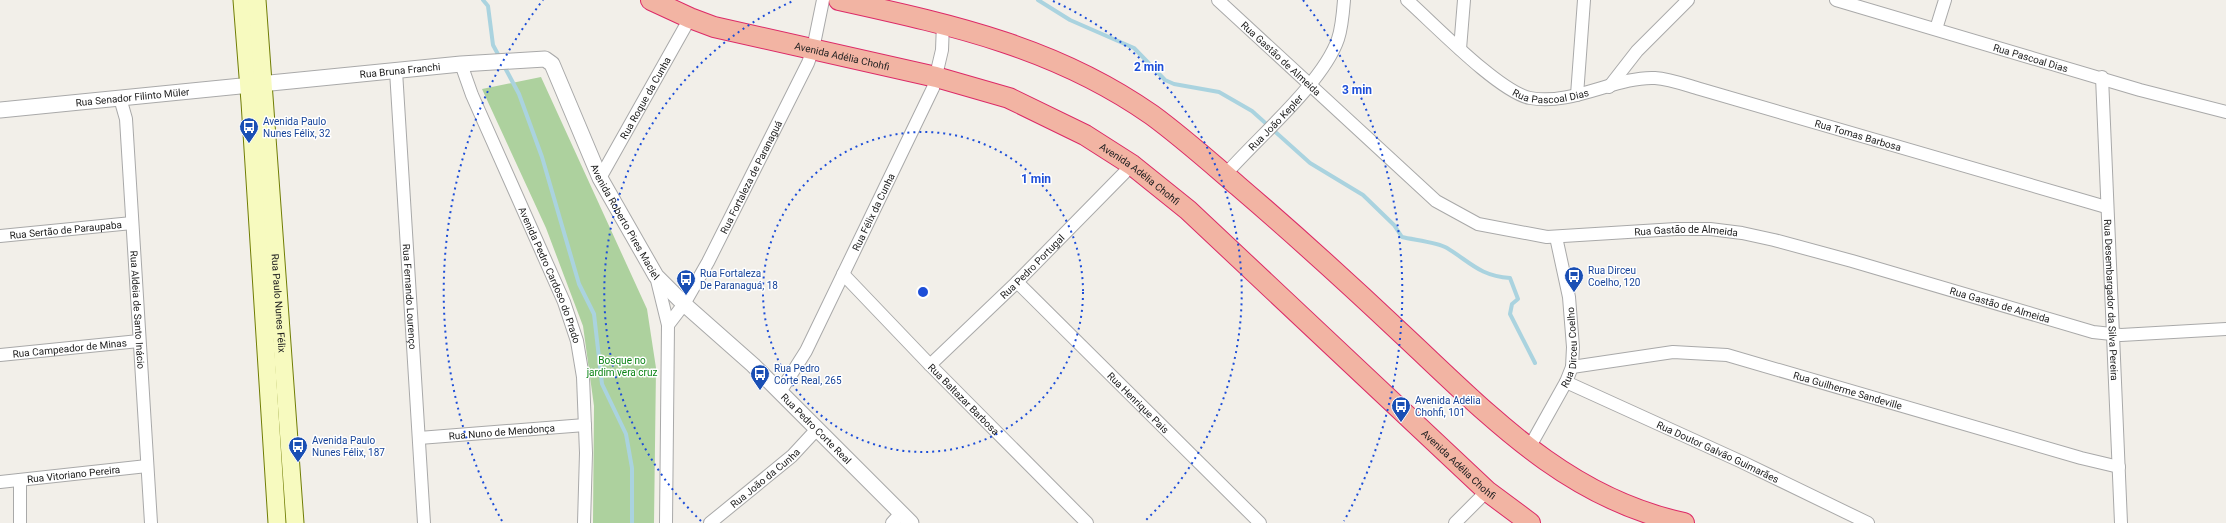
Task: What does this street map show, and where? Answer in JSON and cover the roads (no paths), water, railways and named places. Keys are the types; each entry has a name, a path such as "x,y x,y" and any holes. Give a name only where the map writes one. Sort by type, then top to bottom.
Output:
{"highway":[{"name":"Avenida Adélia Chohfi","path":"651,0 690,18 721,28 936,77 1010,98 1084,135 1132,165 1188,210 1487,491 1530,523"},
{"path":"839,0 943,23 1012,43 1052,60 1112,90 1178,135 1307,245 1512,436 1570,478 1605,497 1632,509 1684,523"}],"main road":[{"path":"242,0 257,84"},
{"path":"257,84 258,0"},
{"name":"Rua Paulo Nunes Félix","path":"257,84 277,523"},
{"name":"Rua Paulo Nunes Félix","path":"257,84 295,523"}],"street":[{"name":"Rua Fortaleza de Paranaguá","path":"668,325 684,304 708,262 813,49 823,0"},
{"name":"Rua Gastão de Almeida","path":"1218,0 1436,202 1478,224 1556,237 1676,229 1710,229 1742,233 1845,259 2093,332 2113,334 2226,329"},
{"name":"Rua João Kepler","path":"1225,175 1281,116 1329,58 1338,39 1344,0"},
{"name":"Rua Pascoal Dias","path":"1408,0 1460,49 1506,86 1529,98 1548,99 1577,95 1609,87"},
{"path":"1460,49 1464,0"},
{"path":"1577,95 1584,0"},
{"path":"1609,87 1642,46 1688,0"},
{"name":"Rua Pascoal Dias","path":"1836,0 2226,112"},
{"path":"1936,29 1945,0"},
{"name":"Rua Roque da Cunha","path":"600,178 690,18"},
{"name":"Rua Félix da Cunha","path":"780,392 806,351 936,77 942,50 943,23"},
{"name":"Rua Bruna Franchi","path":"257,84 467,63 537,58"},
{"name":"Avenida Roberto Pires Maciel","path":"537,58 545,59 552,64 600,178 656,276 668,325 666,523"},
{"name":"Avenida Pedro Cardoso do Prado","path":"467,63 472,95 564,302 576,341 583,377 585,425 584,523"},
{"name":"Rua Fernando Lourenço","path":"396,71 424,523"},
{"name":"Rua Desembargador da Silva Pereira","path":"2102,77 2106,207 2119,467 2120,523"},
{"name":"Rua Tomas Barbosa","path":"1609,87 1656,78 1677,82 2106,207"},
{"name":"Rua Senador Filinto Müler","path":"0,110 257,84"},
{"name":"Rua Aldeia de Santo Inácio","path":"120,98 126,119 151,523"},
{"name":"Rua Pedro Portugal","path":"930,365 1017,282 1132,165"},
{"name":"Rua Sertão de Paraupaba","path":"0,236 132,223"},
{"name":"Rua Dirceu Coelho","path":"1529,448 1566,382 1572,367 1573,347 1569,298 1556,237"},
{"name":"Rua Baltazar Barbosa","path":"843,274 930,365 1087,523"},
{"name":"Rua Pedro Corte Real","path":"656,276 684,304 753,365 817,429 901,520"},
{"name":"Rua Henrique Pais","path":"1017,282 1260,523"},
{"name":"Rua Campeador de Minas","path":"0,355 139,341"},
{"name":"Rua Guilherme Sandeville","path":"1572,367 1674,352 1727,356 2081,458 2119,467"},
{"name":"Rua Doutor Galvão Guimarães","path":"1566,382 1742,462 1868,523"},
{"name":"Rua Nuno de Mendonça","path":"419,438 585,425"},
{"name":"Rua João da Cunha","path":"710,523 792,456 817,429"},
{"name":"Rua Vitoriano Pereira","path":"0,482 147,466"},
{"path":"20,480 20,523"},
{"path":"1455,523 1487,491"}],"waterway":[{"path":"483,0 488,6 493,45 500,58"},
{"path":"1038,0 1070,20 1134,48 1165,80 1174,84 1219,92 1252,111 1310,163 1363,195 1394,225 1402,237 1443,246 1476,268 1500,277 1510,278 1518,299 1512,304 1510,314 1535,363"},
{"path":"503,64 519,94 542,157 579,284 594,314 602,384 626,434 632,468 632,523"}],"place":[{"name":"Avenida Paulo Nunes Félix, 32","path":"249,144"},
{"name":"Rua Dirceu Coelho, 120","path":"1574,293"},
{"name":"Rua Fortaleza De Paranaguá, 18","path":"686,296"},
{"name":"Rua Pedro Corte Real, 265","path":"760,391"},
{"name":"Avenida Adélia Chohfi, 101","path":"1401,423"},
{"name":"Avenida Paulo Nunes Félix, 187","path":"298,463"}],"park label":[{"name":"Bosque no jardim vera cruz","path":"622,366"}]}
